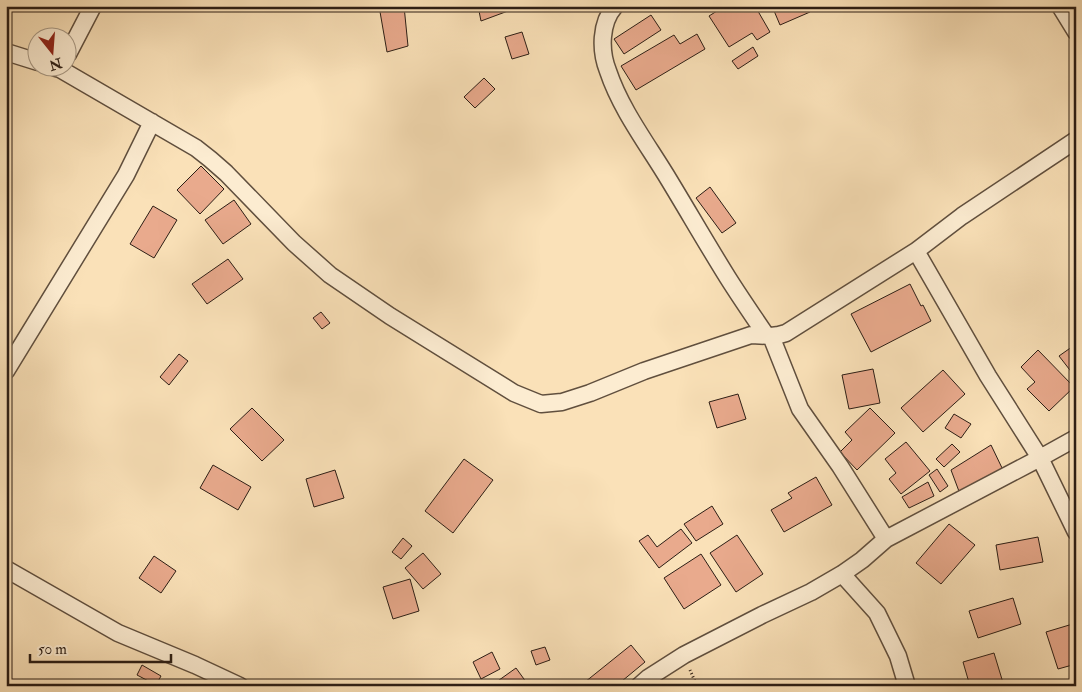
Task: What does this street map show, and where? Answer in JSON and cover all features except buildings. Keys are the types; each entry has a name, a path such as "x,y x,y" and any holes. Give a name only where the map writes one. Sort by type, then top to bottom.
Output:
{"street":[{"path":"78,35 93,6"},
{"path":"615,6 607,18 603,42 607,71 621,101 728,279 768,336 800,409 840,466 886,539"},
{"path":"1060,6 1076,32"},
{"path":"6,52 28,59"},
{"path":"76,78 210,158 294,244 330,275 390,316 514,393 541,404 562,402 590,393 644,371 751,335 768,336 786,333 916,251 962,216 1076,140"},
{"path":"6,371 126,175 152,122"},
{"path":"916,251 988,376 1040,458 1076,532"},
{"path":"639,686 684,655 811,592 842,574 886,539 1076,438"},
{"path":"6,569 118,633 240,686"},
{"path":"842,574 877,613 898,656 907,686"}]}
